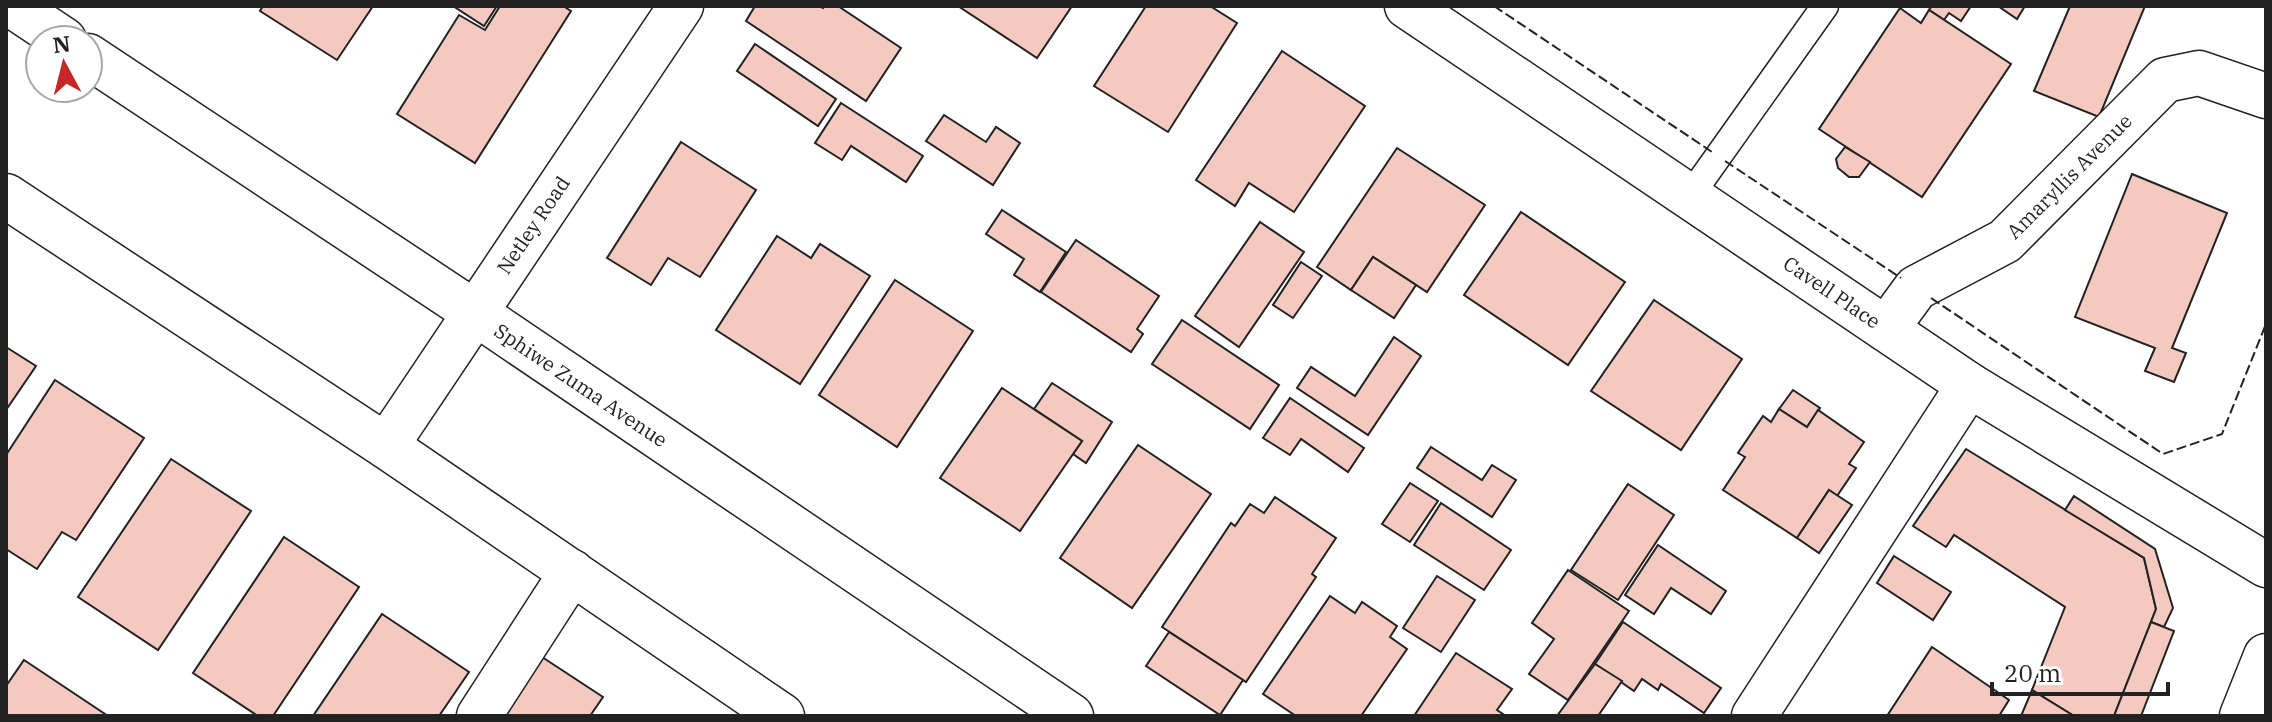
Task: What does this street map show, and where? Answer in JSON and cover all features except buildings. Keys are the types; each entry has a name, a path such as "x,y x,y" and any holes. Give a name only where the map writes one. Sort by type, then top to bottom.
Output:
{"street":[{"path":"13,6 40,24"},
{"name":"Netley Road","path":"386,446 681,6"},
{"name":"Cavell Place","path":"1407,6 1969,385 2266,565"},
{"name":"Sphiwe Zuma Avenue","path":"104,67 474,312 1071,716"},
{"name":"Amaryllis Avenue","path":"1886,329 1916,288 2005,241 2165,80 2199,73 2266,96"},
{"path":"6,196 386,446 782,716"},
{"path":"1754,716 1969,385"},
{"path":"479,716 572,572"},
{"path":"2242,716 2266,656"}],"lane":[{"path":"1690,196 1825,6"}],"fence":[{"path":"1494,6 1715,154"},
{"path":"1725,161 1901,278"},
{"path":"1931,298 2163,454 2222,434 2266,324"}]}
